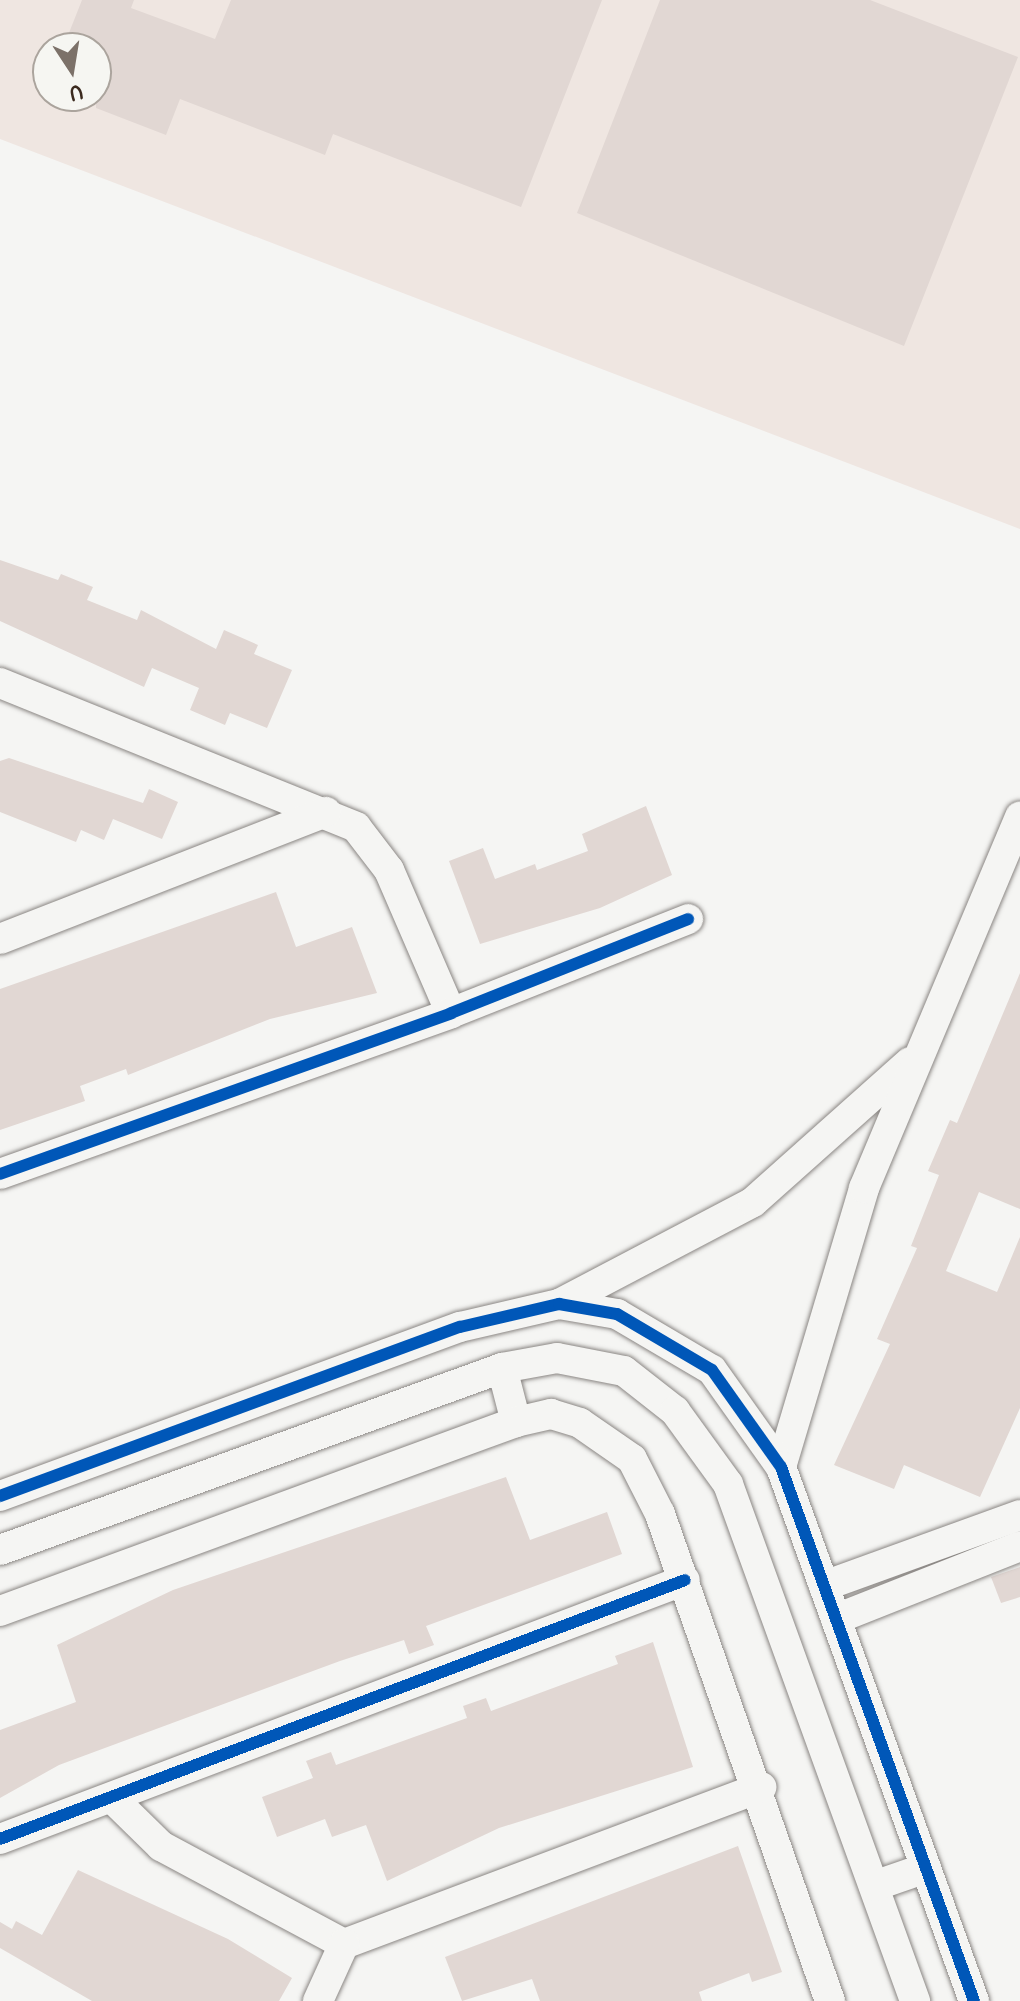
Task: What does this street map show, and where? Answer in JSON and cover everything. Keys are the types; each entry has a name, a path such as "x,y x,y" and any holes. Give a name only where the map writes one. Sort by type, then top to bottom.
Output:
{"street":[{"path":"0,683 326,812 372,840 451,1013"},
{"path":"0,939 326,812"},
{"path":"781,1467 859,1202 915,1058 1020,816"},
{"path":"0,1174 451,1013 688,919"},
{"path":"915,1058 753,1202 559,1304 460,1327 4,1495 13,1545 502,1368 557,1358 624,1371 675,1411 719,1472 915,2001"},
{"path":"559,1304 617,1314 712,1370 781,1467 974,2001"},
{"path":"502,1368 516,1422"},
{"path":"0,1611 516,1422 551,1414 611,1438 639,1473 685,1580 761,1787 821,1999"},
{"path":"824,1586 1020,1515"},
{"path":"836,1619 1020,1546"},
{"path":"0,1839 685,1580"},
{"path":"318,2001 344,1944 761,1787"},
{"path":"112,1798 161,1846 344,1944"},
{"path":"874,1886 926,1868"}],"shaded area":[{"path":"0,0 1020,0 1020,529 0,139"}],"building":[{"path":"82,0 134,0 131,8 215,39 231,0 602,0 521,207 333,134 325,155 180,99 166,135 106,112 112,112 112,32 69,32"},
{"path":"660,0 870,0 1018,57 904,346 577,213"},
{"path":"0,560 58,580 61,574 93,587 87,600 137,620 141,610 216,649 224,630 258,645 254,654 292,670 267,728 230,713 225,725 190,710 199,688 152,668 144,687 0,621"},
{"path":"9,758 143,803 149,789 178,802 162,839 113,819 104,840 81,830 76,842 0,812 0,761"},
{"path":"646,806 672,875 600,908 480,944 449,861 483,848 495,879 535,864 537,870 588,851 582,834"},
{"path":"276,892 296,947 352,927 377,993 270,1019 128,1075 126,1069 80,1086 85,1101 0,1130 0,989"},
{"path":"1020,973 1020,1209 979,1192 946,1271 997,1292 1020,1237 1020,1408 980,1497 904,1465 894,1489 834,1465 890,1344 877,1339 917,1248 911,1246 939,1175 928,1171 950,1120 957,1123"},
{"path":"506,1477 530,1540 607,1512 622,1554 426,1626 434,1645 409,1654 404,1640 340,1661 59,1765 0,1798 0,1730 76,1702 57,1645 173,1590"},
{"path":"1020,1567 1020,1597 1001,1603 991,1577"},
{"path":"653,1642 693,1767 499,1828 387,1881 366,1825 332,1837 325,1819 277,1837 262,1797 313,1778 306,1761 331,1752 336,1765 467,1718 463,1706 486,1698 491,1711 618,1664 615,1656"},
{"path":"738,1846 782,1972 752,1982 749,1973 699,1992 702,2001 540,2001 532,1979 462,2001 445,1957"},
{"path":"78,1870 228,1939 292,1978 279,2001 92,2001 0,1948 0,1922 12,1929 16,1921 42,1935"}],"cycle path":[{"path":"0,1174 451,1013 688,919"},
{"path":"0,1496 460,1327 559,1304 617,1314 712,1370 781,1467 974,2001"},
{"path":"0,1839 685,1580"}]}
